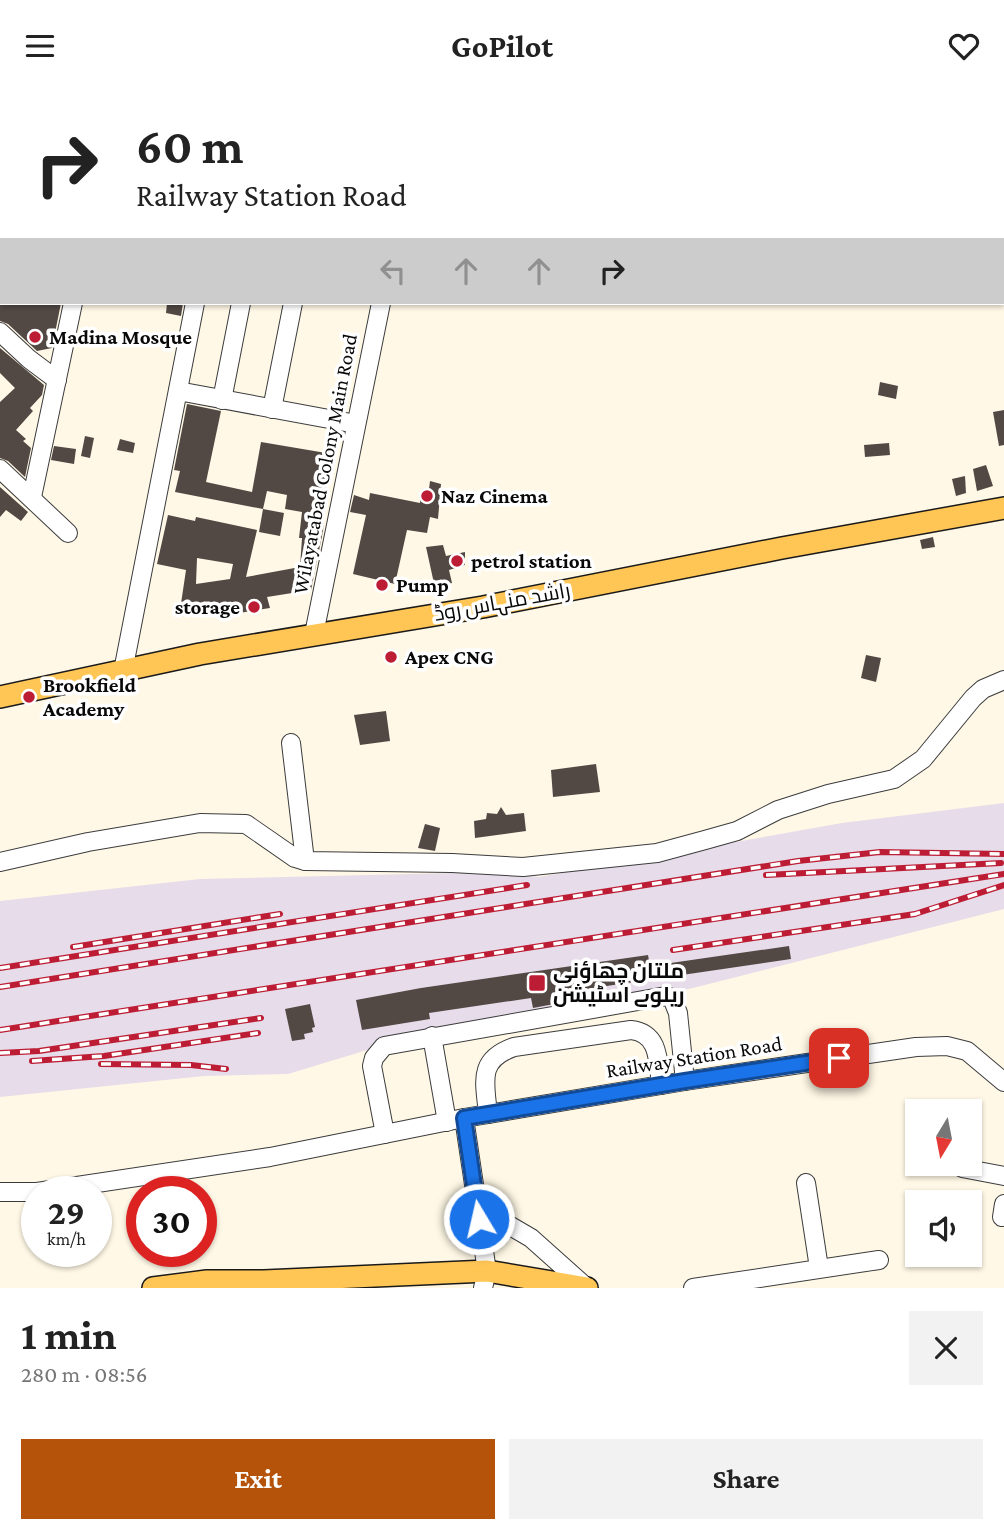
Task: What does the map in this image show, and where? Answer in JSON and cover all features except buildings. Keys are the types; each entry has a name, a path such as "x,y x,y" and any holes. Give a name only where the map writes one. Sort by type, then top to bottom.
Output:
{"main road":[{"name":"راشد منہاس روڈ","path":"0,697 314,634 483,607 782,548 1004,508"},
{"path":"154,1288 207,1281 485,1279 587,1288"}],"street":[{"path":"32,497 73,305"},
{"path":"123,671 195,305"},
{"path":"222,400 241,305"},
{"path":"272,409 293,305"},
{"name":"Wilayatabad Colony Main Road","path":"314,634 381,305"},
{"path":"0,332 57,380"},
{"path":"178,391 356,424"},
{"path":"0,469 68,533"},
{"path":"0,862 88,842 200,823 246,824 295,858 305,860 523,867 657,853 737,831 778,810 828,794 894,779 923,759 983,689 1004,680"},
{"path":"291,743 305,860"},
{"path":"385,1134 373,1074 374,1058 384,1046 432,1036 666,996 672,998 676,1005 685,1081"},
{"path":"488,1114 484,1077 486,1069 501,1052 514,1047 631,1030 641,1031 653,1042 658,1058 660,1085"},
{"path":"432,1036 479,1219 485,1279"},
{"name":"Railway Station Road","path":"112,1181 271,1157 455,1120 660,1085 916,1047 947,1046 967,1051 1004,1082"},
{"path":"982,1172 1004,1176"},
{"path":"806,1183 819,1268"},
{"name":"Railway Station Road","path":"0,1192 21,1192"},
{"path":"479,1219 508,1224 531,1238 587,1288"},
{"path":"693,1288 879,1260"}],"shaded area":[{"path":"1004,803 1004,909 681,991 453,1024 288,1074 204,1076 0,1097 0,901 200,879 494,872 539,877 842,823"}],"railway":[{"path":"0,987 798,861 880,852 1004,854"},
{"path":"766,875 1001,863"},
{"path":"0,1030 1004,874"},
{"path":"0,968 527,885"},
{"path":"673,950 915,914 1004,885"},
{"path":"73,947 280,914"},
{"path":"0,1053 39,1051 261,1018"},
{"path":"32,1061 104,1056 258,1033"},
{"path":"101,1064 191,1065 226,1069"}],"place":[{"name":"Madina Mosque","path":"35,337"},
{"name":"Naz Cinema","path":"427,496"},
{"name":"petrol station","path":"457,561"},
{"name":"Pump","path":"382,585"},
{"name":"storage","path":"254,607"},
{"name":"Apex CNG","path":"391,657"},
{"name":"Brookfield Academy","path":"29,697"},
{"name":"ملتان چھاؤنی ریلوے اسٹیشن","path":"537,983"}],"route":[{"path":"479,1219 464,1118 839,1058"}]}
